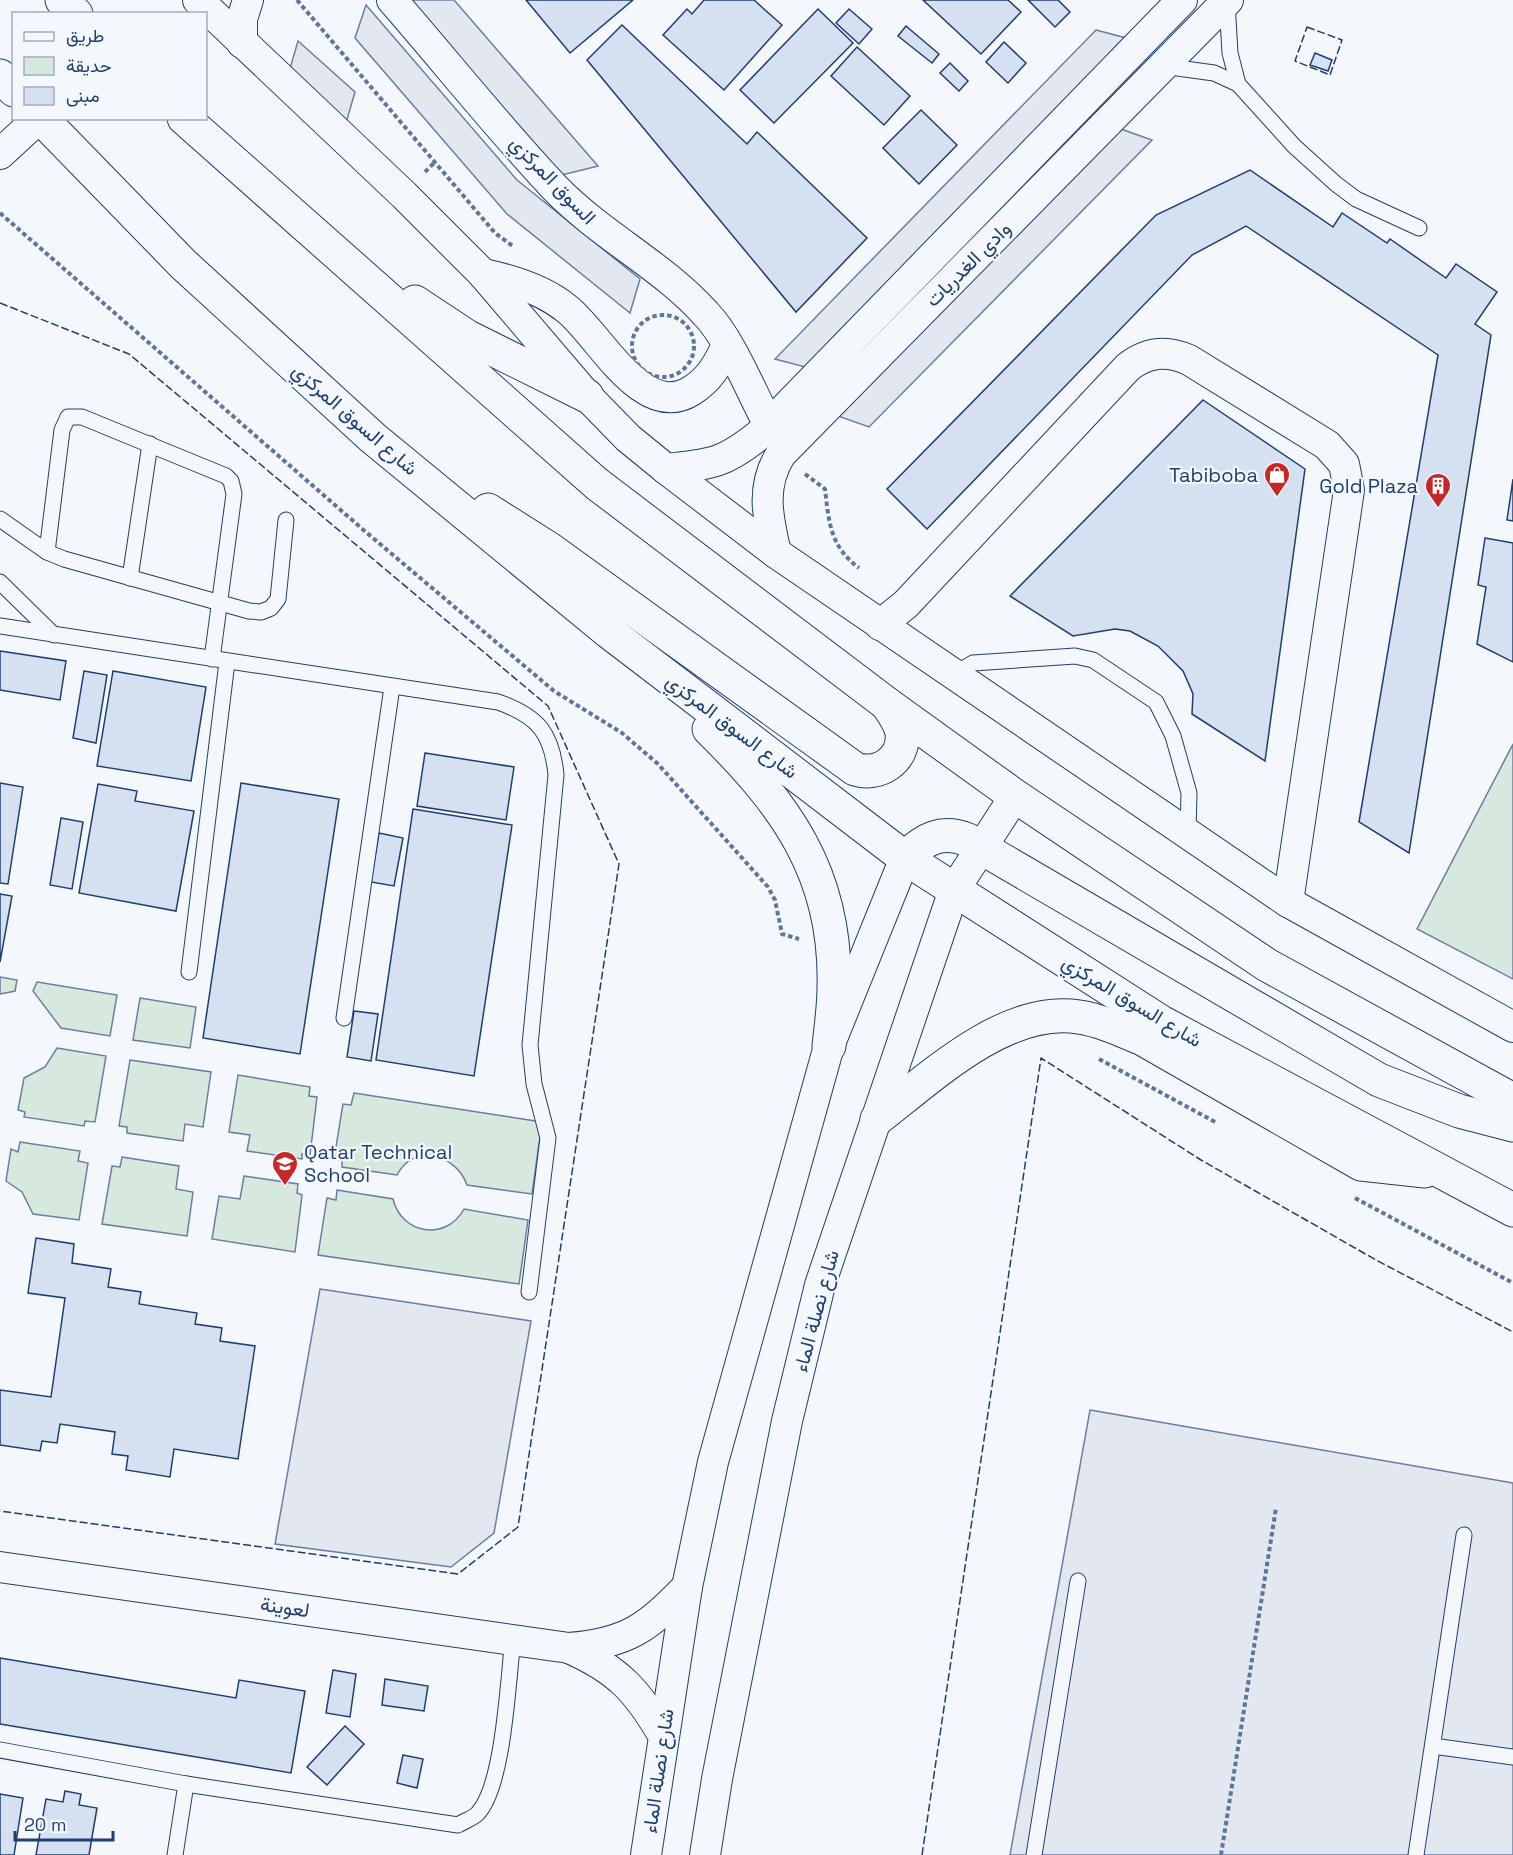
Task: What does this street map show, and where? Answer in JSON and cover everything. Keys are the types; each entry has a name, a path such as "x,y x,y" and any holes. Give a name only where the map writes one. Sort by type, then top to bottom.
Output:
{"main road":[{"path":"62,0 74,12"},
{"path":"0,76 12,88"},
{"name":"شارع السوق المركزي","path":"42,120 183,264 373,438 609,632 905,858 1161,1022 1513,1210"},
{"path":"186,120 356,273 597,483 887,704 1015,796 1267,964 1513,1100"},
{"path":"356,273 412,300 468,337 587,396"},
{"path":"373,438 548,548 855,769 876,771 887,765 900,750 902,731 887,704"},
{"path":"609,632 734,754 766,789 794,828 814,868 827,907 834,986 829,1046"},
{"path":"905,858 923,842 940,835 960,837 982,847 1379,1080 1449,1107 1513,1125"},
{"path":"877,1119 981,1042 1026,1020 1070,1016 1102,1022 1141,1038 1361,1164 1445,1174"}],"street":[{"path":"198,0 404,195 483,274 587,396 628,438 666,469 776,554 1288,902 1513,1027"},
{"path":"242,43 242,19 248,0"},
{"name":"السوق المركزي","path":"392,0 555,187 586,218 678,288 707,314 727,345 769,425"},
{"name":"وادي الغدريات","path":"666,469 701,465 728,458 769,425 1182,0"},
{"name":"وادي الغدريات","path":"776,554 766,504 772,468 781,454 1227,0"},
{"path":"0,154 38,120"},
{"path":"483,274 503,278 545,295 567,309 591,332 623,372 645,390 667,398 683,396 708,379 727,345"},
{"path":"880,625 906,604 1128,367 1147,356 1157,353 1179,355 1327,445 1344,464 1349,490 1288,902"},
{"name":"شارع نصلة الماء","path":"705,1855 717,1779 787,1422 820,1285 954,890 1015,796"},
{"name":"شارع نصلة الماء","path":"646,1855 687,1587 713,1462 829,1046 905,858"},
{"name":"لعوينة","path":"0,1567 569,1648 599,1661 624,1679 645,1704 663,1735"},
{"name":"لعوينة","path":"569,1648 600,1645 629,1635 656,1620 687,1587"}],"lane":[{"path":"1227,0 1230,53 1238,84"},
{"path":"1163,66 1214,73 1238,84 1294,146 1336,184 1356,199 1419,228"},
{"path":"46,552 62,430 68,417 82,417 221,473 231,481 234,494 219,604 220,660 189,972"},
{"path":"130,578 150,444"},
{"path":"0,519 46,552 219,604 261,612 271,608 278,599 286,520"},
{"path":"0,582 54,635"},
{"path":"0,626 498,702 522,711 541,728 553,750 556,775 530,1045 534,1084 548,1138 548,1157 529,1292"},
{"path":"954,674 973,663 1076,656 1093,660 1156,702 1173,736 1189,793 1188,833"},
{"path":"344,1018 392,687"},
{"path":"1416,1855 1464,1535"},
{"path":"1034,1855 1078,1581"},
{"path":"0,1750 186,1784 458,1825 478,1814 490,1794 497,1767 513,1639"},
{"path":"1433,1746 1513,1756"},
{"path":"174,1855 186,1784"}],"path":[{"path":"297,0 495,233 522,253"},
{"path":"0,213 261,441 554,691 622,733 658,764 768,887 775,900 782,934 831,945"},
{"path":"666,315 680,320 691,330 695,344 693,358 685,370 670,378 654,377 640,368 632,354 633,337 640,325 652,316 666,315"},
{"path":"624,329 633,337"},
{"path":"781,454 825,489 831,535 844,555 864,572"},
{"path":"1221,1855 1276,1508"}],"green space":[{"path":"1513,744 1513,979 1417,929"},
{"path":"0,977 17,980 15,991 0,994"},
{"path":"37,982 117,995 110,1036 61,1028 33,991"},
{"path":"140,998 196,1007 190,1048 133,1040"},
{"path":"57,1048 106,1056 95,1122 85,1121 84,1126 24,1117 25,1112 18,1110 24,1078 45,1067"},
{"path":"130,1060 211,1072 203,1127 185,1124 183,1141 127,1133 127,1127 119,1126"},
{"path":"238,1075 310,1087 309,1096 317,1097 310,1155 302,1154 302,1159 247,1151 250,1135 229,1132"},
{"path":"354,1093 542,1122 532,1194 467,1185 454,1166 435,1156 414,1158 404,1165 397,1175 342,1167 342,1160 334,1159 343,1104 351,1105"},
{"path":"20,1142 80,1151 78,1161 88,1163 79,1220 33,1214 22,1192 6,1181 11,1149 18,1152"},
{"path":"122,1157 179,1166 176,1189 193,1192 187,1236 102,1224 112,1166 120,1167"},
{"path":"244,1176 298,1184 297,1193 302,1195 295,1252 212,1239 219,1196 240,1199"},
{"path":"337,1190 393,1199 405,1220 425,1230 436,1230 446,1226 464,1209 528,1220 519,1284 318,1255 327,1198 336,1200"}],"shaded area":[{"path":"410,0 454,0 598,166 562,175"},
{"path":"366,5 517,180 640,279 630,313 507,214 355,38"},
{"path":"1096,30 1130,39 809,368 775,359"},
{"path":"298,41 355,92 346,123 289,72"},
{"path":"1118,128 1152,140 869,427 835,415"},
{"path":"320,1289 531,1321 494,1533 451,1567 275,1544"},
{"path":"1090,1410 1513,1483 1513,1855 1010,1855"}],"building":[{"path":"526,0 633,0 570,53"},
{"path":"704,0 754,0 782,25 724,90 663,35 687,9 692,14"},
{"path":"923,0 1008,0 1021,12 981,54"},
{"path":"1028,0 1058,0 1070,12 1055,27"},
{"path":"818,9 853,43 774,123 740,90"},
{"path":"849,9 872,29 859,44 836,23"},
{"path":"622,25 747,144 757,132 867,238 796,312 587,60"},
{"path":"906,26 939,54 932,63 898,36"},
{"path":"1004,42 1026,63 1008,83 986,62"},
{"path":"857,47 910,96 884,125 831,76"},
{"path":"1315,53 1332,60 1328,71 1310,65"},
{"path":"950,63 968,81 959,91 940,73"},
{"path":"921,110 957,145 919,184 883,148"},
{"name":"Gold Plaza","path":"1250,170 1333,227 1342,213 1387,243 1390,239 1446,278 1456,264 1497,292 1475,324 1491,335 1409,853 1359,822 1438,355 1246,226 1192,255 927,529 887,489 1156,215"},
{"path":"1203,400 1305,469 1265,761 1192,714 1193,694 1183,671 1158,646 1130,631 1115,629 1073,636 1010,596"},
{"path":"1513,479 1513,521 1507,520"},
{"path":"1485,538 1513,543 1513,662 1477,644 1486,587 1478,585"},
{"path":"0,651 66,661 60,700 0,690"},
{"path":"84,671 107,675 96,743 73,738"},
{"path":"113,671 206,687 191,781 97,766"},
{"path":"425,753 514,767 506,820 417,806"},
{"path":"0,783 23,787 8,884 0,883"},
{"path":"241,783 339,799 300,1054 203,1038"},
{"path":"98,784 137,791 135,801 194,811 176,911 79,893"},
{"path":"413,809 512,825 474,1076 376,1060"},
{"path":"61,818 83,822 72,889 50,885"},
{"path":"379,833 403,838 394,886 371,882"},
{"path":"0,894 12,896 0,962"},
{"path":"354,1011 378,1014 371,1061 347,1057"},
{"path":"36,1238 74,1244 72,1263 111,1269 108,1287 141,1292 139,1304 197,1313 195,1324 222,1328 220,1341 255,1346 238,1459 174,1449 170,1477 126,1470 128,1456 112,1454 115,1432 60,1424 57,1443 42,1441 40,1451 0,1445 0,1390 51,1397 65,1298 28,1293"},
{"path":"0,1658 236,1698 239,1680 305,1691 291,1773 0,1724"},
{"path":"333,1670 356,1674 350,1717 326,1713"},
{"path":"385,1679 428,1686 424,1711 382,1705"},
{"path":"345,1726 364,1744 327,1785 307,1767"},
{"path":"403,1755 423,1759 417,1788 397,1783"},
{"path":"65,1791 81,1794 79,1805 97,1808 89,1855 36,1855 46,1799 63,1802"},
{"path":"0,1794 23,1798 14,1855 0,1855"}],"fence":[{"path":"1307,27 1342,40 1330,75 1295,61 1307,27"},
{"path":"0,303 129,354 548,706 619,864 518,1527 458,1574 0,1511"},
{"path":"922,1855 1041,1058 1201,1160 1376,1260 1513,1332"}],"place":[{"name":"Tabiboba","path":"1277,498"},
{"name":"Gold Plaza","path":"1438,509"},
{"name":"Qatar Technical School","path":"285,1187"}]}
